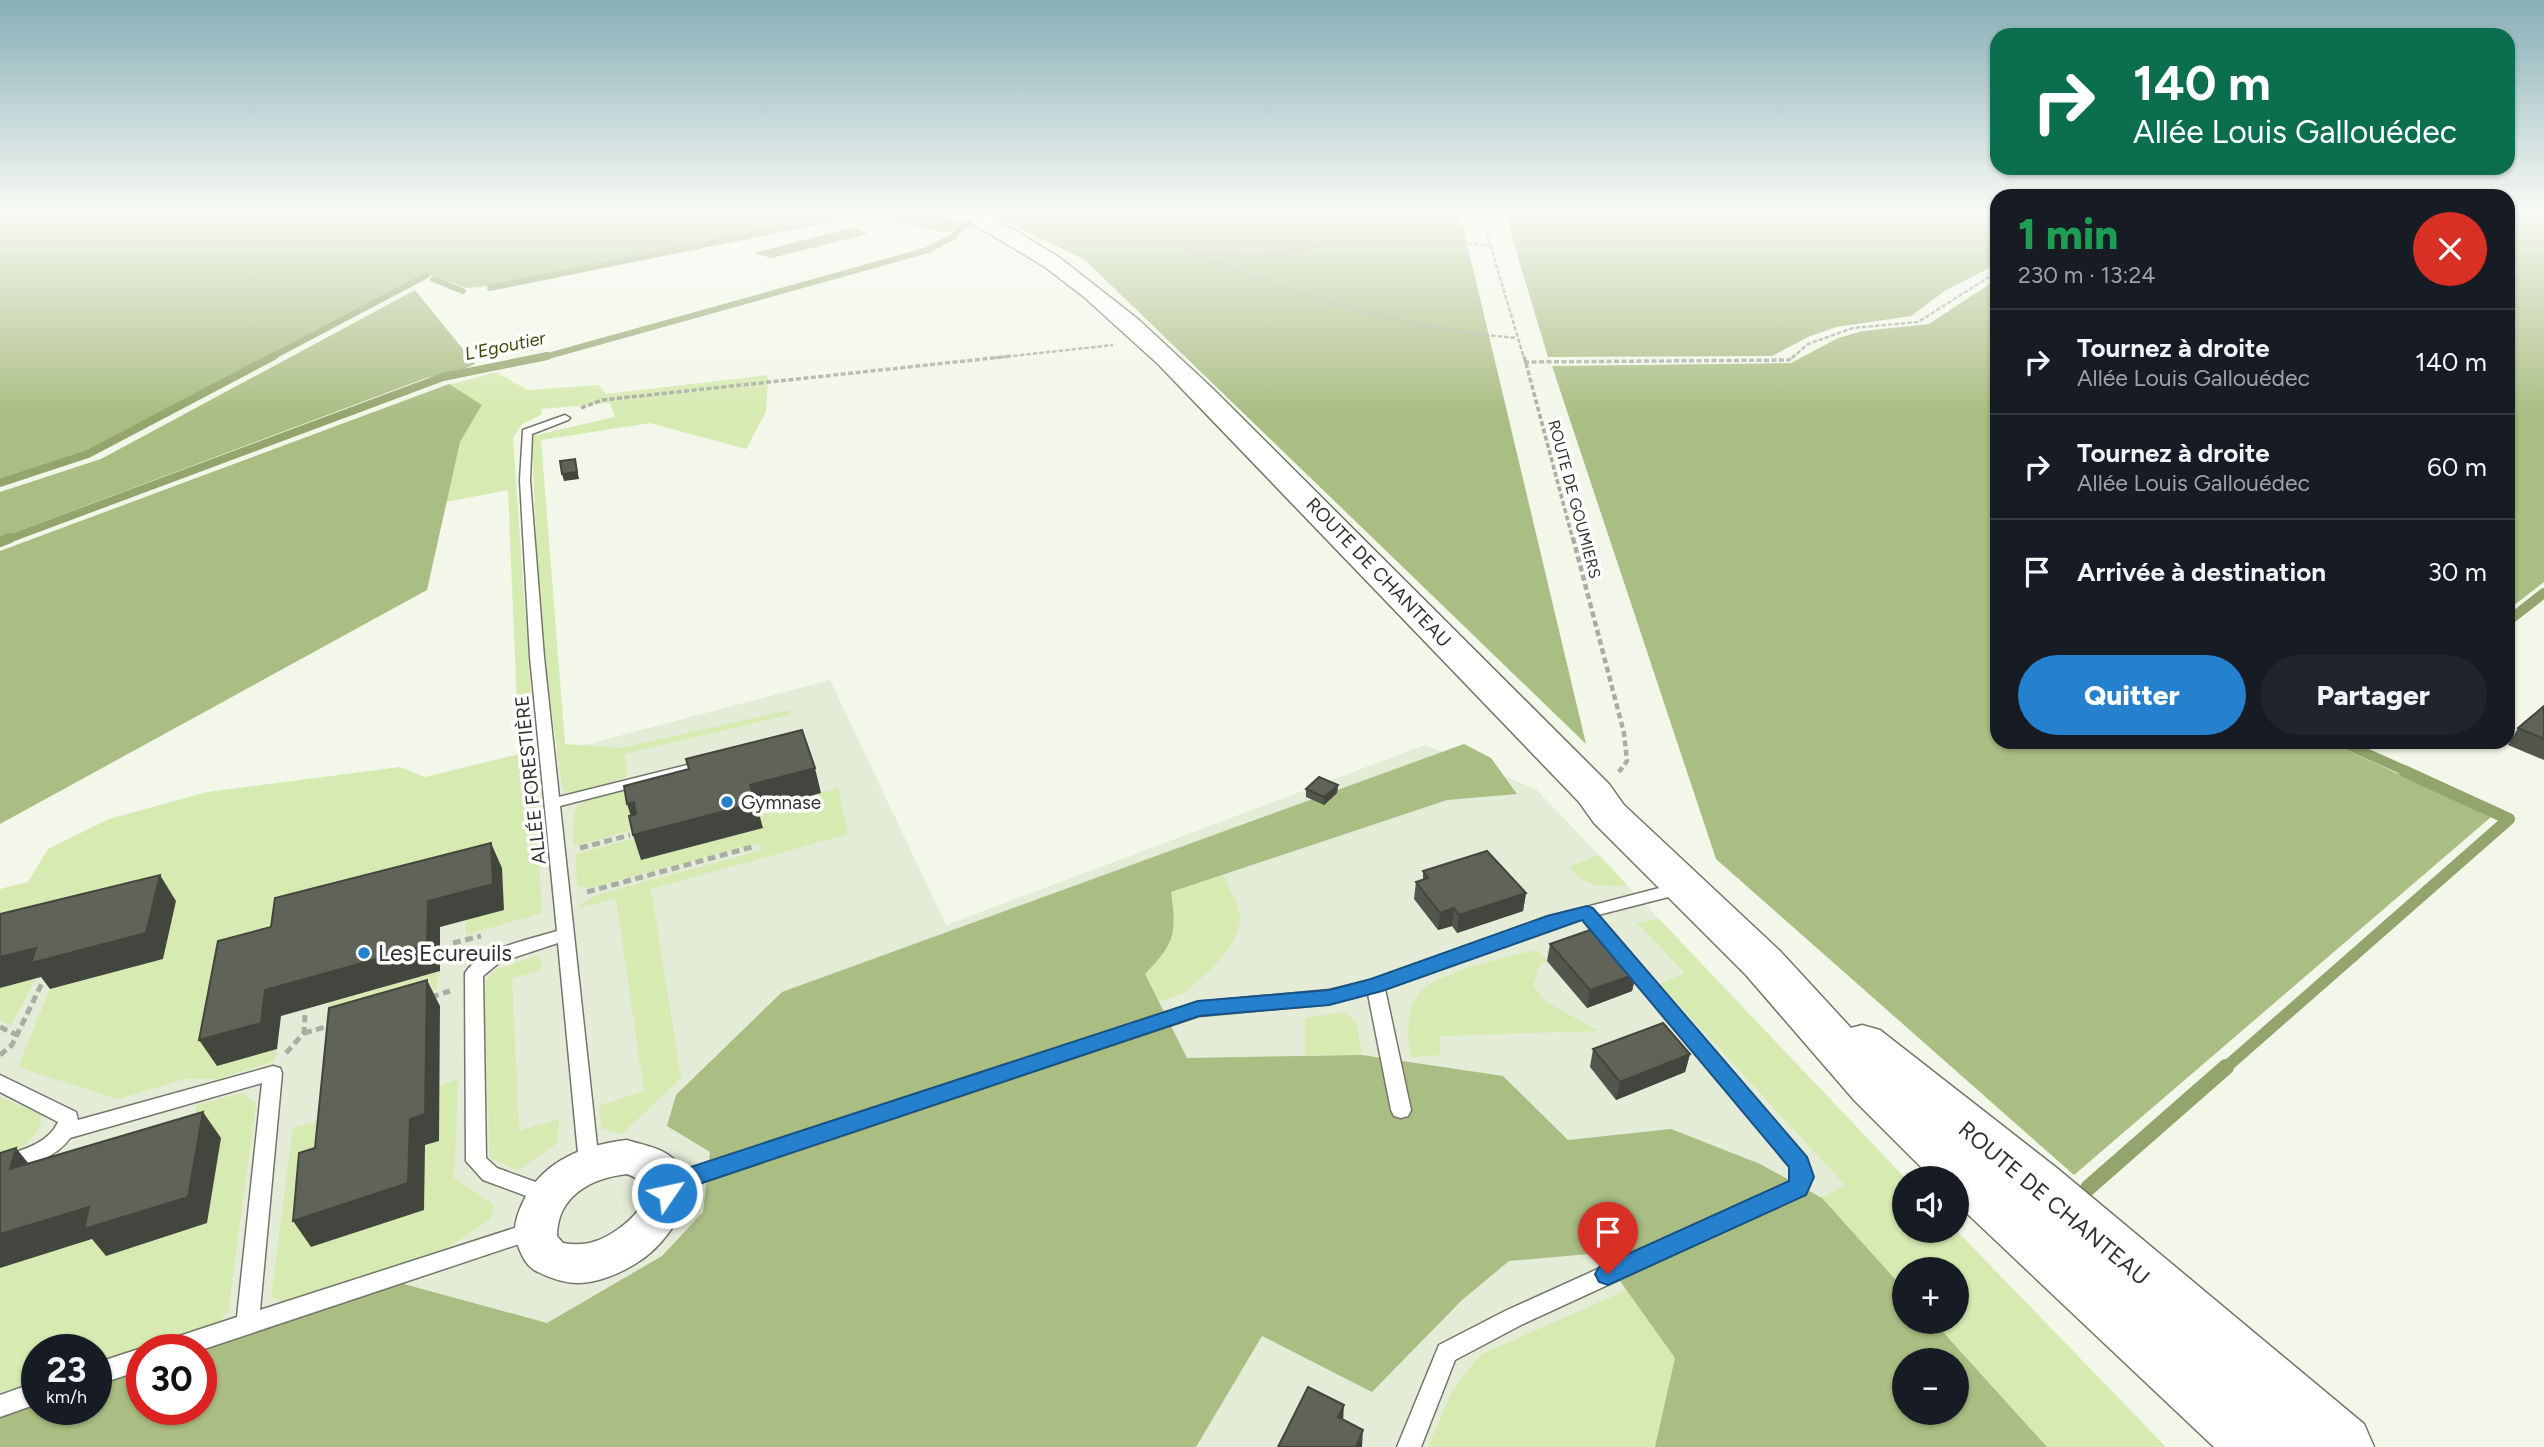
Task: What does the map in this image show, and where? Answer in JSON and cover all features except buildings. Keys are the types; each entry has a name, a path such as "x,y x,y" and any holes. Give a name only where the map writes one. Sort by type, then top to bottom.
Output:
{"main road":[{"name":"ROUTE DE CHANTEAU","path":"1079,282 1145,341 1395,587 1594,793 1609,814 1763,963 1872,1085 2029,1236 2262,1447"},
{"name":"ROUTE DE CHANTEAU","path":"1763,963 2038,1186 2341,1447"}],"street":[{"path":"618,1157 644,1159 656,1167 666,1185 663,1209 653,1225 638,1241 598,1261 579,1264 561,1262 546,1256 537,1245 541,1213 559,1183 589,1164 618,1157"}],"lane":[{"name":"ALLÉE FORESTIÈRE","path":"565,418 527,432 525,480 536,644 589,1164"},
{"path":"552,803 728,759"},
{"path":"666,1185 1198,1009 1329,997 1375,986 1554,921 1686,888"},
{"path":"1409,1447 1447,1353 1513,1318 1798,1188 1802,1177 1799,1164 1587,913"},
{"path":"541,1213 476,1161 474,973 494,958 565,934"},
{"path":"1375,986 1401,1110"},
{"path":"0,1165 40,1153 66,1130 273,1073 247,1325"},
{"path":"0,1083 69,1118 66,1130"},
{"path":"217,1335 541,1213"},
{"path":"0,1406 21,1399"}],"path":[{"path":"1266,282 1343,309 1469,335 1517,338"},
{"name":"ROUTE DE GOUMIERS","path":"1500,282 1537,401 1623,733 1627,761 1614,778"},
{"path":"1524,362 1790,360 1808,344 1853,328 1918,322 1982,282"},
{"path":"565,418 588,402 602,400 1145,341"},
{"path":"557,855 630,835"},
{"path":"561,899 752,847"},
{"path":"0,1055 17,1035 42,983"},
{"path":"422,999 474,984"},
{"path":"304,1033 305,1015"},
{"path":"267,1075 304,1033 343,1021"},
{"path":"0,1027 17,1035"}],"shaded area":[{"path":"0,282 409,282 86,453 0,481"},
{"path":"449,282 525,282 518,283 467,288"},
{"path":"1107,282 1476,282 1586,744"},
{"path":"1525,282 1963,282 1946,290 1911,316 1836,327 1808,337 1772,356 1548,357"},
{"path":"2515,282 2544,282 2544,582 2515,605"},
{"path":"1990,284 1990,749 2345,749 2491,817 2074,1175 1716,859 1552,366 1791,363 1838,338 1863,331 1929,324"},
{"path":"415,290 475,364 462,370 426,378 0,538 0,492 101,459"},
{"path":"496,372 528,390 599,385 606,394 768,375 766,412 746,449 650,423 541,440 565,744 621,748 789,710 791,714 625,754 627,777 572,794 563,790 542,614 532,436 615,417 610,403 541,409 542,414 522,424 513,438 535,751 541,913 466,935 466,920 504,910 501,868 290,924 217,1066 277,1049 274,1061 218,1079 185,1079 117,1099 18,1067 50,989 163,959 0,945 0,889 28,882 48,849 109,819 207,792 400,767 425,777 519,754 508,490 446,502 460,442 482,405 445,386"},
{"path":"449,384 482,405 460,442 427,590 0,824 0,551"},
{"path":"830,680 946,925 1425,745 1536,789 1894,1166 1892,1243 1967,1243 2162,1447 0,1447 0,900"},
{"path":"1464,744 1491,758 1517,794 1447,800 1171,892 1174,918 1172,937 1163,954 1145,974 1187,1058 1362,1055 1503,1076 1568,1140 1671,1129 1760,1164 1822,1198 1892,1276 1892,1334 1945,1334 1957,1348 1892,1348 1892,1425 1969,1425 1969,1361 2047,1447 1655,1447 1675,1358 1600,1253 1509,1261 1462,1300 1372,1392 1262,1336 1196,1447 0,1447 0,1414 21,1407 21,1425 112,1425 112,1376 126,1372 126,1425 217,1425 217,1343 393,1281 547,1323 662,1256 703,1212 710,1152 667,1126 676,1095 782,992"},
{"path":"838,788 848,834 651,889 681,1078 622,1134 601,1128 599,1106 644,1091 616,898 576,909 593,896 762,850 759,843 589,888 577,886 576,854 637,838 642,860 762,828 757,810"},
{"path":"629,790 635,829 574,846 574,816 582,802"},
{"path":"1599,855 1627,885 1594,885 1568,867"},
{"path":"1223,875 1238,910 1238,932 1226,952 1184,993 736,1143 1145,974 1163,954 1172,937 1170,892"},
{"path":"1659,919 1894,1166 1892,1243 1969,1243 2166,1447 2047,1447 1969,1361 1969,1348 1957,1348 1945,1334 1969,1334 1969,1257 1892,1257 1892,1276 1822,1198 1845,1185 1660,984 1685,973 1637,923"},
{"path":"1536,950 1547,961 1540,964 1533,986 1546,1002 1599,1031 1440,1036 1440,1055 1411,1057 1409,1016 1414,1001 1428,986 1474,966"},
{"path":"539,955 542,970 512,978 519,1131 559,1119 557,1143 517,1171 490,1157 483,985 495,970"},
{"path":"440,971 436,990 325,1021 329,1003"},
{"path":"36,978 11,1026 0,1020 0,988"},
{"path":"1344,1012 1356,1022 1362,1055 1305,1055 1305,1018"},
{"path":"458,1079 454,1178 494,1205 490,1219 451,1246 285,1304 271,1297 293,1128 337,1115 311,1247 423,1210 425,1145 439,1140 439,1086"},
{"path":"242,1093 256,1104 228,1312 212,1327 191,1334 126,1334 126,1356 112,1361 112,1334 21,1334 21,1391 0,1398 0,1268 110,1233 188,1148 197,1105"},
{"path":"0,1097 42,1115 38,1130 33,1136 0,1160"},
{"path":"1627,1290 1675,1358 1655,1447 1428,1447 1452,1391 1480,1355"}],"waterway":[{"path":"270,358 415,282"},
{"path":"439,282 463,291"},
{"path":"490,288 522,282"},
{"name":"L'Egoutier","path":"541,358 815,282"},
{"path":"0,483 88,454 274,356"},
{"name":"L'Egoutier","path":"6,540 443,377 547,356"},
{"name":"L'Egoutier","path":"0,542 10,538"},
{"path":"2515,616 2544,593"},
{"path":"2357,749 2408,772"},
{"path":"2224,1069 2509,819 2404,771"},
{"path":"2088,1188 2226,1067"}],"place":[{"name":"Gymnase","path":"727,802"},
{"name":"Les Ecureuils","path":"364,953"}],"route":[{"path":"667,1193 666,1185 1198,1009 1329,997 1375,986 1554,921 1587,913 1644,984 1799,1164 1802,1177 1798,1188 1608,1274"}]}
